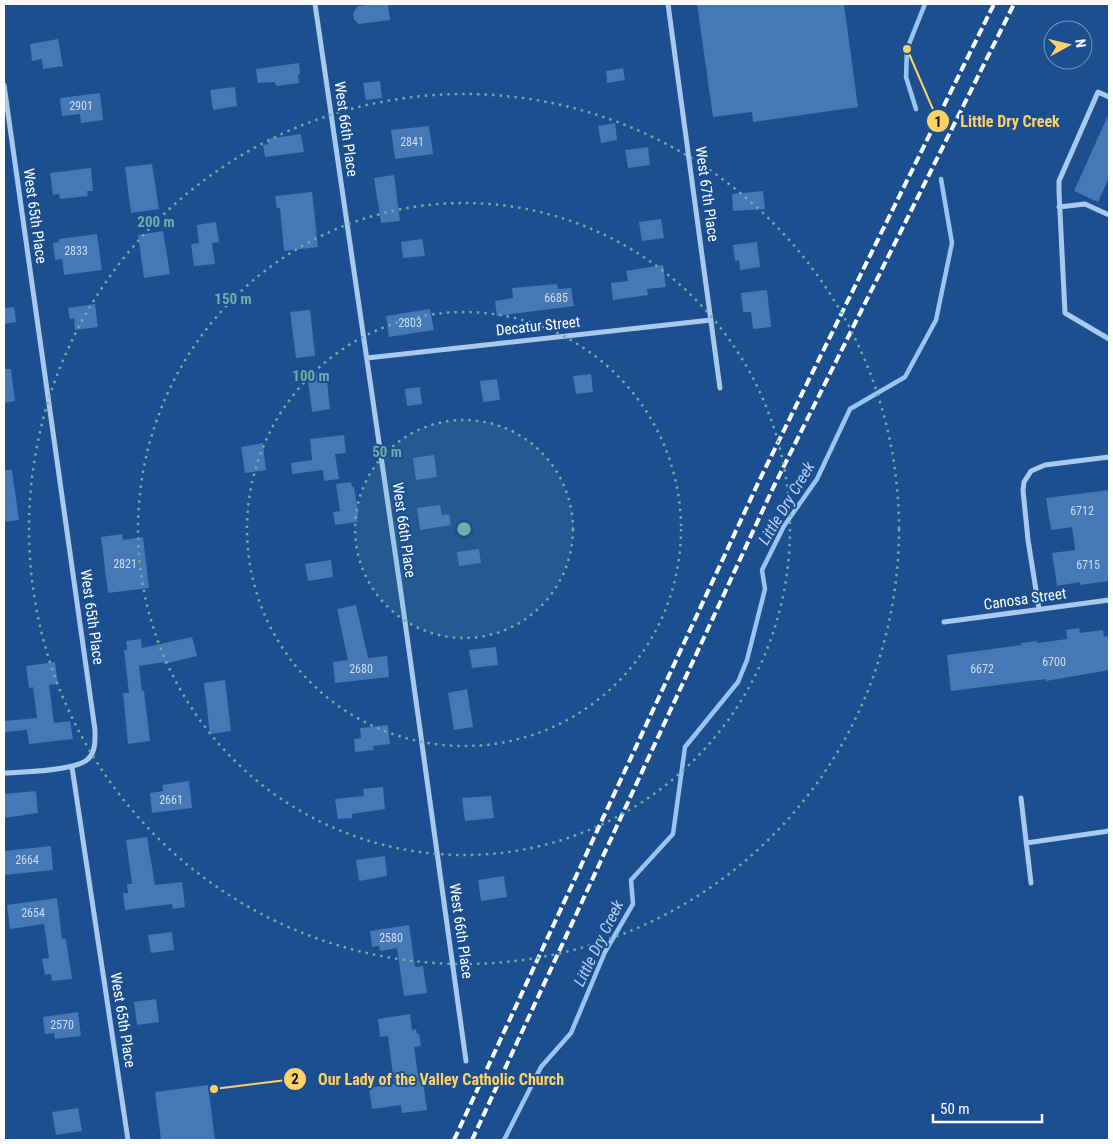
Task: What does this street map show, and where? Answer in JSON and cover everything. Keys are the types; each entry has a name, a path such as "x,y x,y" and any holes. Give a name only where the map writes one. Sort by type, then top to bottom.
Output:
{"street":[{"name":"West 66th Place","path":"315,4 466,1061"},
{"name":"West 67th Place","path":"668,4 720,388"},
{"name":"West 65th Place","path":"4,85 95,730 95,745 92,754 88,760 72,767 128,1140"},
{"path":"1109,97 1098,92 1059,181 1065,313 1109,339"},
{"path":"1059,207 1085,204 1109,215"},
{"name":"Decatur Street","path":"367,358 711,320"},
{"path":"1039,609 1023,490 1024,482 1031,471 1045,465 1109,457"},
{"name":"Canosa Street","path":"944,622 1109,600"},
{"path":"4,773 72,767"},
{"path":"1021,798 1031,883"},
{"path":"1026,843 1109,831"}],"building":[{"path":"388,4 390,20 359,24 354,20 353,13 358,6"},
{"path":"697,4 844,4 858,107 753,122 752,112 713,117"},
{"path":"58,39 63,66 43,69 42,59 32,61 30,44"},
{"path":"299,63 299,83 277,86 274,82 258,83 256,69"},
{"path":"623,68 625,80 607,83 606,71"},
{"path":"380,81 382,98 366,100 363,83"},
{"path":"235,87 237,106 213,110 210,90"},
{"path":"100,93 103,120 81,123 80,114 62,116 60,98"},
{"path":"1109,113 1109,178 1098,202 1074,191"},
{"path":"615,123 617,140 601,143 598,126"},
{"path":"429,126 433,154 395,159 391,130"},
{"path":"301,134 304,152 265,157 263,145 268,144 267,139"},
{"path":"648,147 650,165 628,168 625,150"},
{"path":"152,164 159,209 131,213 125,167"},
{"path":"91,168 93,191 87,191 88,196 60,199 59,194 53,195 50,173"},
{"path":"394,175 400,221 381,223 374,178"},
{"path":"763,191 765,209 733,211 732,194"},
{"path":"312,192 318,247 284,251 280,208 277,208 275,196"},
{"path":"661,219 664,238 642,241 639,222"},
{"path":"216,222 219,242 212,243 215,264 194,266 191,244 199,243 197,225"},
{"path":"163,231 170,274 144,278 138,235"},
{"path":"97,234 102,270 64,275 62,259 55,260 53,243 59,242 59,239"},
{"path":"422,239 425,256 403,258 401,242"},
{"path":"757,242 760,267 740,270 739,260 735,261 733,245"},
{"path":"663,265 666,287 647,289 648,295 613,300 611,283 628,281 626,271"},
{"path":"557,284 558,289 571,288 574,306 497,316 495,301 513,298 512,288"},
{"path":"767,290 771,327 753,329 751,312 743,312 741,293"},
{"path":"95,304 98,327 75,330 74,318 70,319 68,308"},
{"path":"14,307 16,322 4,324 4,308"},
{"path":"430,309 434,330 389,337 386,316"},
{"path":"310,310 315,356 296,358 290,312"},
{"path":"4,369 11,369 15,401 4,403"},
{"path":"326,371 330,409 312,412 307,373"},
{"path":"591,374 593,392 576,394 573,376"},
{"path":"497,379 500,400 483,402 480,381"},
{"path":"420,387 422,404 407,406 405,389"},
{"path":"344,435 346,453 335,454 339,479 324,481 323,470 292,474 291,463 312,460 310,439"},
{"path":"263,443 266,470 245,473 241,447"},
{"path":"434,455 437,477 416,480 413,458"},
{"path":"4,470 12,470 19,520 4,522"},
{"path":"351,482 352,487 354,487 358,511 357,522 335,525 333,512 340,511 336,484"},
{"path":"1109,490 1109,581 1080,585 1080,582 1057,586 1052,553 1075,550 1072,527 1051,530 1046,498"},
{"path":"440,505 442,515 449,514 451,525 420,530 417,508"},
{"path":"122,534 123,540 143,537 149,588 108,593 101,537"},
{"path":"479,549 481,563 459,566 457,552"},
{"path":"331,560 333,577 308,581 305,564"},
{"path":"356,605 368,658 387,656 389,677 335,683 333,662 348,660 337,609"},
{"path":"1079,628 1080,633 1103,630 1104,637 1108,636 1109,670 1046,681 1046,679 951,691 947,655 1021,645 1021,643 1067,639 1066,630"},
{"path":"192,637 197,656 164,664 164,662 139,666 150,741 128,744 123,693 129,693 124,650 127,650 126,641 141,639 142,648"},
{"path":"496,647 498,665 472,668 469,650"},
{"path":"55,662 58,684 49,685 54,723 70,721 73,739 29,744 27,730 4,732 4,721 37,718 33,687 29,688 26,666"},
{"path":"225,680 231,731 210,734 204,683"},
{"path":"467,689 473,727 454,730 448,693"},
{"path":"388,725 390,744 373,746 374,750 355,752 354,739 361,738 360,728"},
{"path":"189,781 192,808 152,813 150,793 163,791 162,785"},
{"path":"383,787 385,809 352,814 352,818 338,819 335,799 364,796 363,789"},
{"path":"36,791 38,813 4,818 4,794"},
{"path":"491,796 494,818 465,821 462,798"},
{"path":"147,837 155,885 182,882 185,907 173,909 172,904 125,910 123,893 128,893 127,884 132,884 126,840"},
{"path":"51,846 53,870 4,875 4,851"},
{"path":"385,856 387,876 359,881 356,860"},
{"path":"504,876 507,897 481,901 478,880"},
{"path":"57,898 62,939 66,939 72,979 52,981 51,974 45,975 42,959 49,958 44,924 10,929 7,905"},
{"path":"409,925 415,967 423,966 427,993 404,996 397,948 380,951 379,946 372,947 370,931"},
{"path":"172,932 174,950 151,953 148,935"},
{"path":"156,999 159,1022 137,1025 134,1002"},
{"path":"78,1012 81,1036 55,1039 54,1033 45,1034 43,1017"},
{"path":"410,1014 412,1030 416,1029 417,1034 419,1034 421,1046 414,1047 419,1081 423,1081 427,1110 402,1113 401,1105 372,1109 369,1088 394,1084 388,1036 380,1037 378,1019"},
{"path":"208,1085 215,1140 161,1140 155,1092"},
{"path":"78,1108 82,1131 56,1135 52,1112"}],"waterway":[{"name":"Little Dry Creek","path":"916,109 906,77 907,49 925,4"},
{"name":"Little Dry Creek","path":"504,1140 541,1067 571,1033 605,952 633,904 631,880 673,834 685,747 738,682 747,660 765,589 762,570 784,526 817,479 850,409 905,377 936,320 952,243 941,179"}],"railway":[{"path":"454,1140 759,481 994,4"},
{"path":"472,1140 773,488 1014,4"}],"place":[{"name":"Little Dry Creek","path":"907,49"},
{"name":"Our Lady of the Valley Catholic Church","path":"214,1089"}]}
